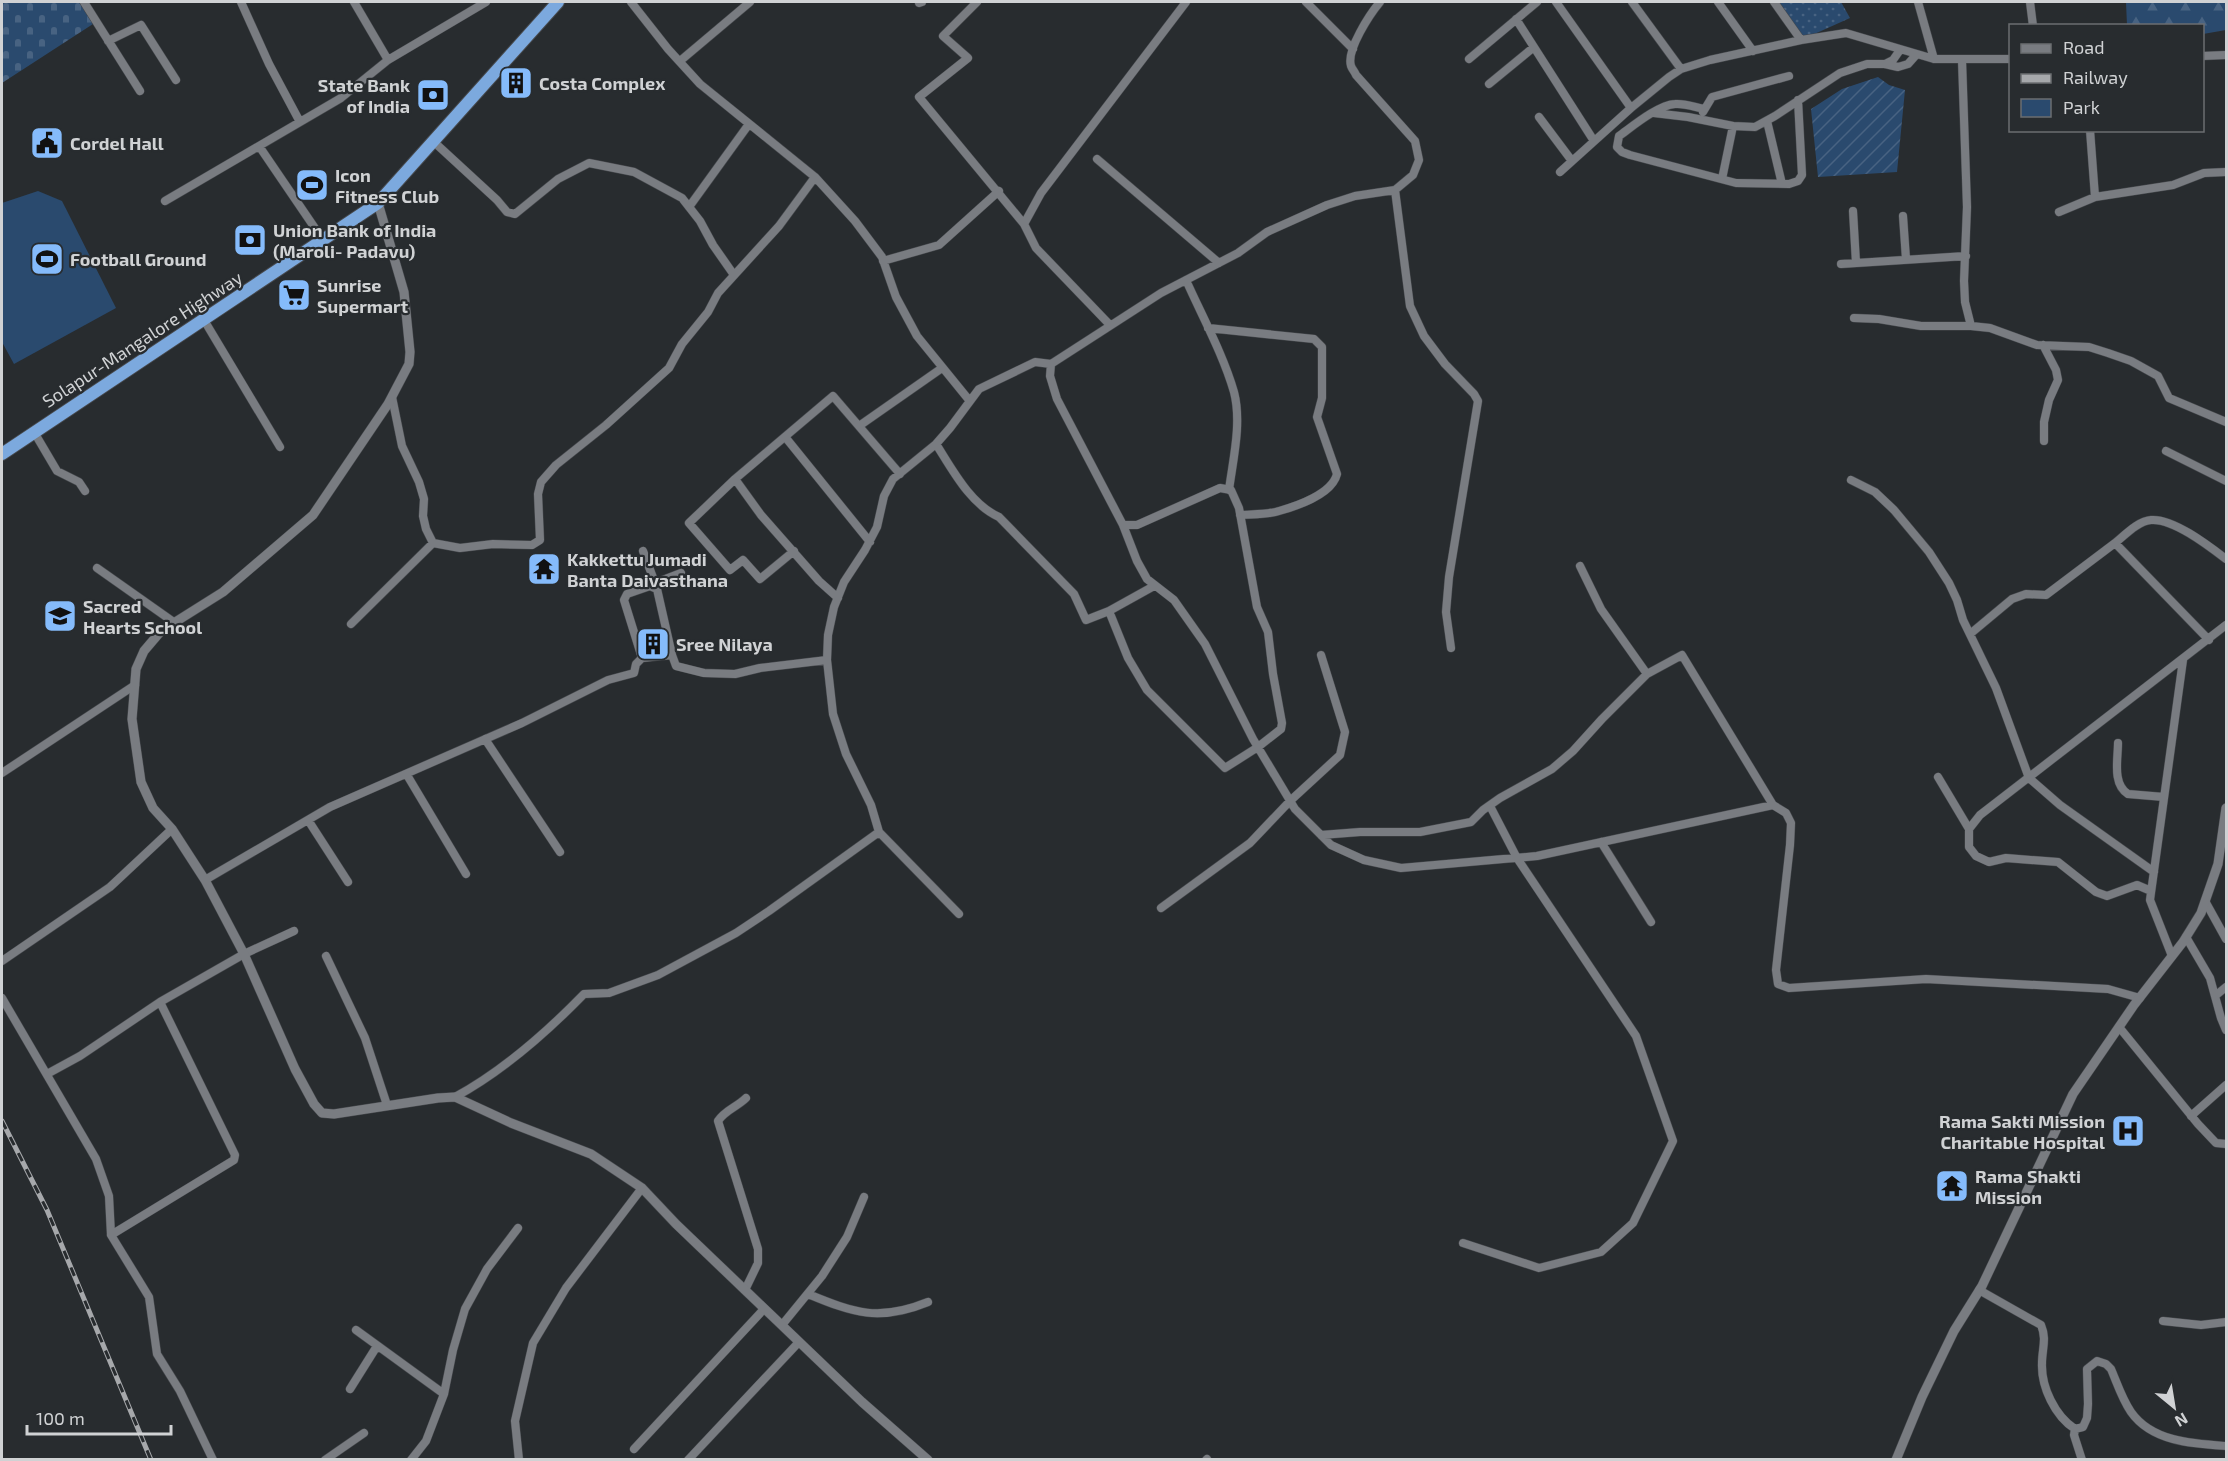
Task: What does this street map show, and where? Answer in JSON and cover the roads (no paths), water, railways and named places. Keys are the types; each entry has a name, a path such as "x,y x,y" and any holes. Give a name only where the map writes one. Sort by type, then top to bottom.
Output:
{"highway":[{"name":"Solapur-Mangalore Highway","path":"2,454 378,203 558,2"}],"street":[{"path":"84,2 140,92"},
{"path":"240,2 300,122"},
{"path":"354,2 388,60"},
{"path":"631,2 700,84 815,177 855,221 883,261 896,297 917,336 969,400"},
{"path":"680,61 750,2"},
{"path":"977,2 944,36 968,58 919,97 999,191 1024,224 1036,248 1110,325"},
{"path":"1024,224 1041,193 1186,2"},
{"path":"1306,2 1353,49"},
{"path":"959,914 879,832 872,805 846,754 833,714 827,660 828,635 844,582 870,542 893,479 936,444 979,389 1035,362 1051,364 1110,325 1186,280 1238,253 1267,232 1327,205 1354,196 1395,190 1413,175 1419,160 1415,141 1356,75 1351,65 1353,49 1370,13 1380,2"},
{"path":"1469,59 1537,2"},
{"path":"1556,2 1631,108"},
{"path":"1632,2 1681,69"},
{"path":"1718,2 1753,51"},
{"path":"1774,2 1802,40"},
{"path":"1918,2 1934,59"},
{"path":"2031,2 2034,24"},
{"path":"165,201 341,98 388,60 482,3"},
{"path":"1516,20 1594,141"},
{"path":"108,41 141,25 176,80"},
{"path":"1560,172 1631,108 1681,69 1710,60 1846,33 1934,59 2009,59"},
{"path":"1489,84 1534,47"},
{"path":"1885,64 1893,60 1900,50"},
{"path":"1653,113 1733,126 1755,127 1840,73 1867,64 1898,67 1908,64 1916,55"},
{"path":"2204,56 2226,55"},
{"path":"1962,60 1967,207 1964,281 1965,302 1971,326"},
{"path":"1701,120 1704,109 1712,97 1789,76"},
{"path":"1704,109 1673,104 1663,106 1619,136 1617,147 1622,152 1736,183 1782,184 1798,181 1802,175 1798,100"},
{"path":"1539,117 1572,161"},
{"path":"1767,120 1782,184"},
{"path":"689,207 749,124"},
{"path":"1722,179 1733,126"},
{"path":"2090,132 2095,197"},
{"path":"434,142 507,212 515,214 558,179 589,164 634,172 682,198 734,275"},
{"path":"259,146 323,240"},
{"path":"1097,159 1219,263"},
{"path":"2059,212 2095,197 2174,185 2204,173 2226,172"},
{"path":"432,543 460,548 493,544 532,545 540,540 538,494 541,482 556,465 606,426 669,368 682,344 708,312 718,293 778,226 815,177"},
{"path":"1395,190 1410,306 1424,336 1444,364 1478,400 1449,577 1446,612 1451,648"},
{"path":"883,261 939,245 999,191"},
{"path":"378,203 404,292 411,352 409,364 392,397 313,515 223,592 161,632 144,651 136,669 132,719 141,782 153,808 172,829 205,880 244,954 295,1069 314,1104 322,1113 334,1113 455,1097 473,1087 531,1044 585,994 609,993 658,975 726,938 770,911 879,832"},
{"path":"1853,211 1856,263"},
{"path":"1903,216 1906,260"},
{"path":"1841,264 1966,256"},
{"path":"1186,280 1234,393 1237,429 1229,490"},
{"path":"1854,318 1879,319 1921,326 1990,328 2037,345 2089,347 2131,361 2158,376 2169,399 2226,422"},
{"path":"204,320 280,447"},
{"path":"1208,328 1314,339 1322,346 1323,398 1317,417 1337,474 1335,481 1320,494 1277,512 1240,515"},
{"path":"2043,345 2056,370 2058,380 2049,400 2044,422 2044,441"},
{"path":"1051,364 1050,376 1057,399 1123,525 1137,561 1147,579 1174,600 1204,644 1258,747 1295,809 1331,846 1364,860 1401,868 1517,858 1537,856 1773,805"},
{"path":"859,426 942,368"},
{"path":"794,551 760,579 743,560 730,570 688,523 735,479 833,396 900,474"},
{"path":"392,397 402,446 419,482 424,499 423,516 432,543"},
{"path":"34,432 57,471 79,482 85,491"},
{"path":"786,438 870,542"},
{"path":"936,444 962,484 973,496 991,514 999,517 1074,594 1086,620 1109,611 1154,586"},
{"path":"2166,451 2226,481"},
{"path":"735,479 761,515 819,582 838,598"},
{"path":"1851,480 1863,484 1882,498 1929,552 1957,600 1970,634 1996,688 2028,778 2060,805 2154,872"},
{"path":"1109,611 1128,658 1147,690 1225,768 1281,729 1268,632 1257,607 1240,515 1232,490 1220,488 1137,525 1123,525"},
{"path":"1970,634 2012,599 2026,594 2046,595 2140,523 2150,520 2159,521 2200,539 2226,559"},
{"path":"351,624 432,543"},
{"path":"2115,543 2208,640"},
{"path":"642,551 657,589 676,666 714,674 735,674 760,668 827,660"},
{"path":"1580,566 1601,609 1647,674"},
{"path":"96,568 174,623"},
{"path":"642,658 624,600 627,594 681,573"},
{"path":"1969,829 1980,814 2226,625"},
{"path":"205,880 330,807 484,740 608,680 634,673 636,664 642,658 672,655"},
{"path":"1161,908 1250,843 1290,801 1340,755 1345,732 1321,655"},
{"path":"1321,835 1360,832 1419,832 1471,822 1490,806 1552,770 1647,674 1682,655 1773,805 1786,813 1791,823 1791,845 1776,970 1778,984 1788,988 1926,979 2108,989 2140,998"},
{"path":"2172,956 2150,900 2183,660"},
{"path":"2,773 135,685"},
{"path":"484,740 560,852"},
{"path":"2118,743 2117,779 2124,791 2128,794 2164,798"},
{"path":"407,775 466,874"},
{"path":"1938,777 1969,829 1969,847 1976,856 1989,862 2006,858 2058,862 2096,892 2107,896 2136,885 2151,891"},
{"path":"1463,1243 1539,1268 1601,1252 1632,1223 1673,1141 1636,1036 1517,858 1490,806"},
{"path":"1896,1460 1922,1397 1954,1331 1979,1290 2073,1094 2201,913 2218,864 2226,808"},
{"path":"308,820 348,882"},
{"path":"2,961 110,887 172,829"},
{"path":"1601,842 1651,922"},
{"path":"2205,901 2226,939"},
{"path":"47,1074 80,1056 160,1002 244,954 294,931"},
{"path":"2186,937 2210,978 2226,1030"},
{"path":"326,956 365,1038 387,1105"},
{"path":"2215,996 2226,987"},
{"path":"2,998 96,1159 108,1196 111,1235 148,1297 158,1354 180,1391 213,1460"},
{"path":"111,1235 234,1160 235,1155 160,1002"},
{"path":"2119,1027 2191,1116 2216,1143 2226,1144"},
{"path":"2191,1116 2226,1085"},
{"path":"455,1097 511,1123 591,1154 642,1188 764,1309 862,1402 928,1460"},
{"path":"745,1290 758,1263 758,1249 718,1120 723,1113 736,1108 746,1098"},
{"path":"519,1460 515,1421 533,1343 566,1288 642,1188"},
{"path":"782,1325 808,1294 847,1237 864,1197"},
{"path":"411,1460 426,1441 444,1394 453,1350 465,1310 487,1269 518,1228"},
{"path":"1979,1290 2041,1325 2045,1336 2042,1366 2045,1387 2061,1415 2075,1429"},
{"path":"808,1294 841,1307 876,1314 905,1311 927,1302"},
{"path":"634,1449 764,1309"},
{"path":"2163,1322 2200,1324 2226,1322"},
{"path":"356,1330 444,1394"},
{"path":"688,1460 799,1342"},
{"path":"350,1389 377,1346"},
{"path":"2075,1429 2083,1427 2086,1418 2087,1369 2093,1362 2102,1362 2111,1369 2132,1414 2148,1428 2189,1443 2226,1446"},
{"path":"2075,1429 2074,1435 2082,1460"},
{"path":"325,1460 364,1433"}],"railway":[{"path":"2,1121 47,1210 151,1460"}],"place":[{"name":"Costa Complex","path":"516,83"},
{"name":"State Bank of India","path":"433,95"},
{"name":"Cordel Hall","path":"47,143"},
{"name":"Icon Fitness Club","path":"312,185"},
{"name":"Union Bank of India (Maroli- Padavu)","path":"250,240"},
{"name":"Football Ground","path":"47,259"},
{"name":"Sunrise Supermart","path":"294,295"},
{"name":"Kakkettu Jumadi Banta Daivasthana","path":"544,569"},
{"name":"Sacred Hearts School","path":"60,616"},
{"name":"Sree Nilaya","path":"653,644"},
{"name":"Rama Sakti Mission Charitable Hospital","path":"2128,1131"},
{"name":"Rama Shakti Mission","path":"1952,1186"}]}
